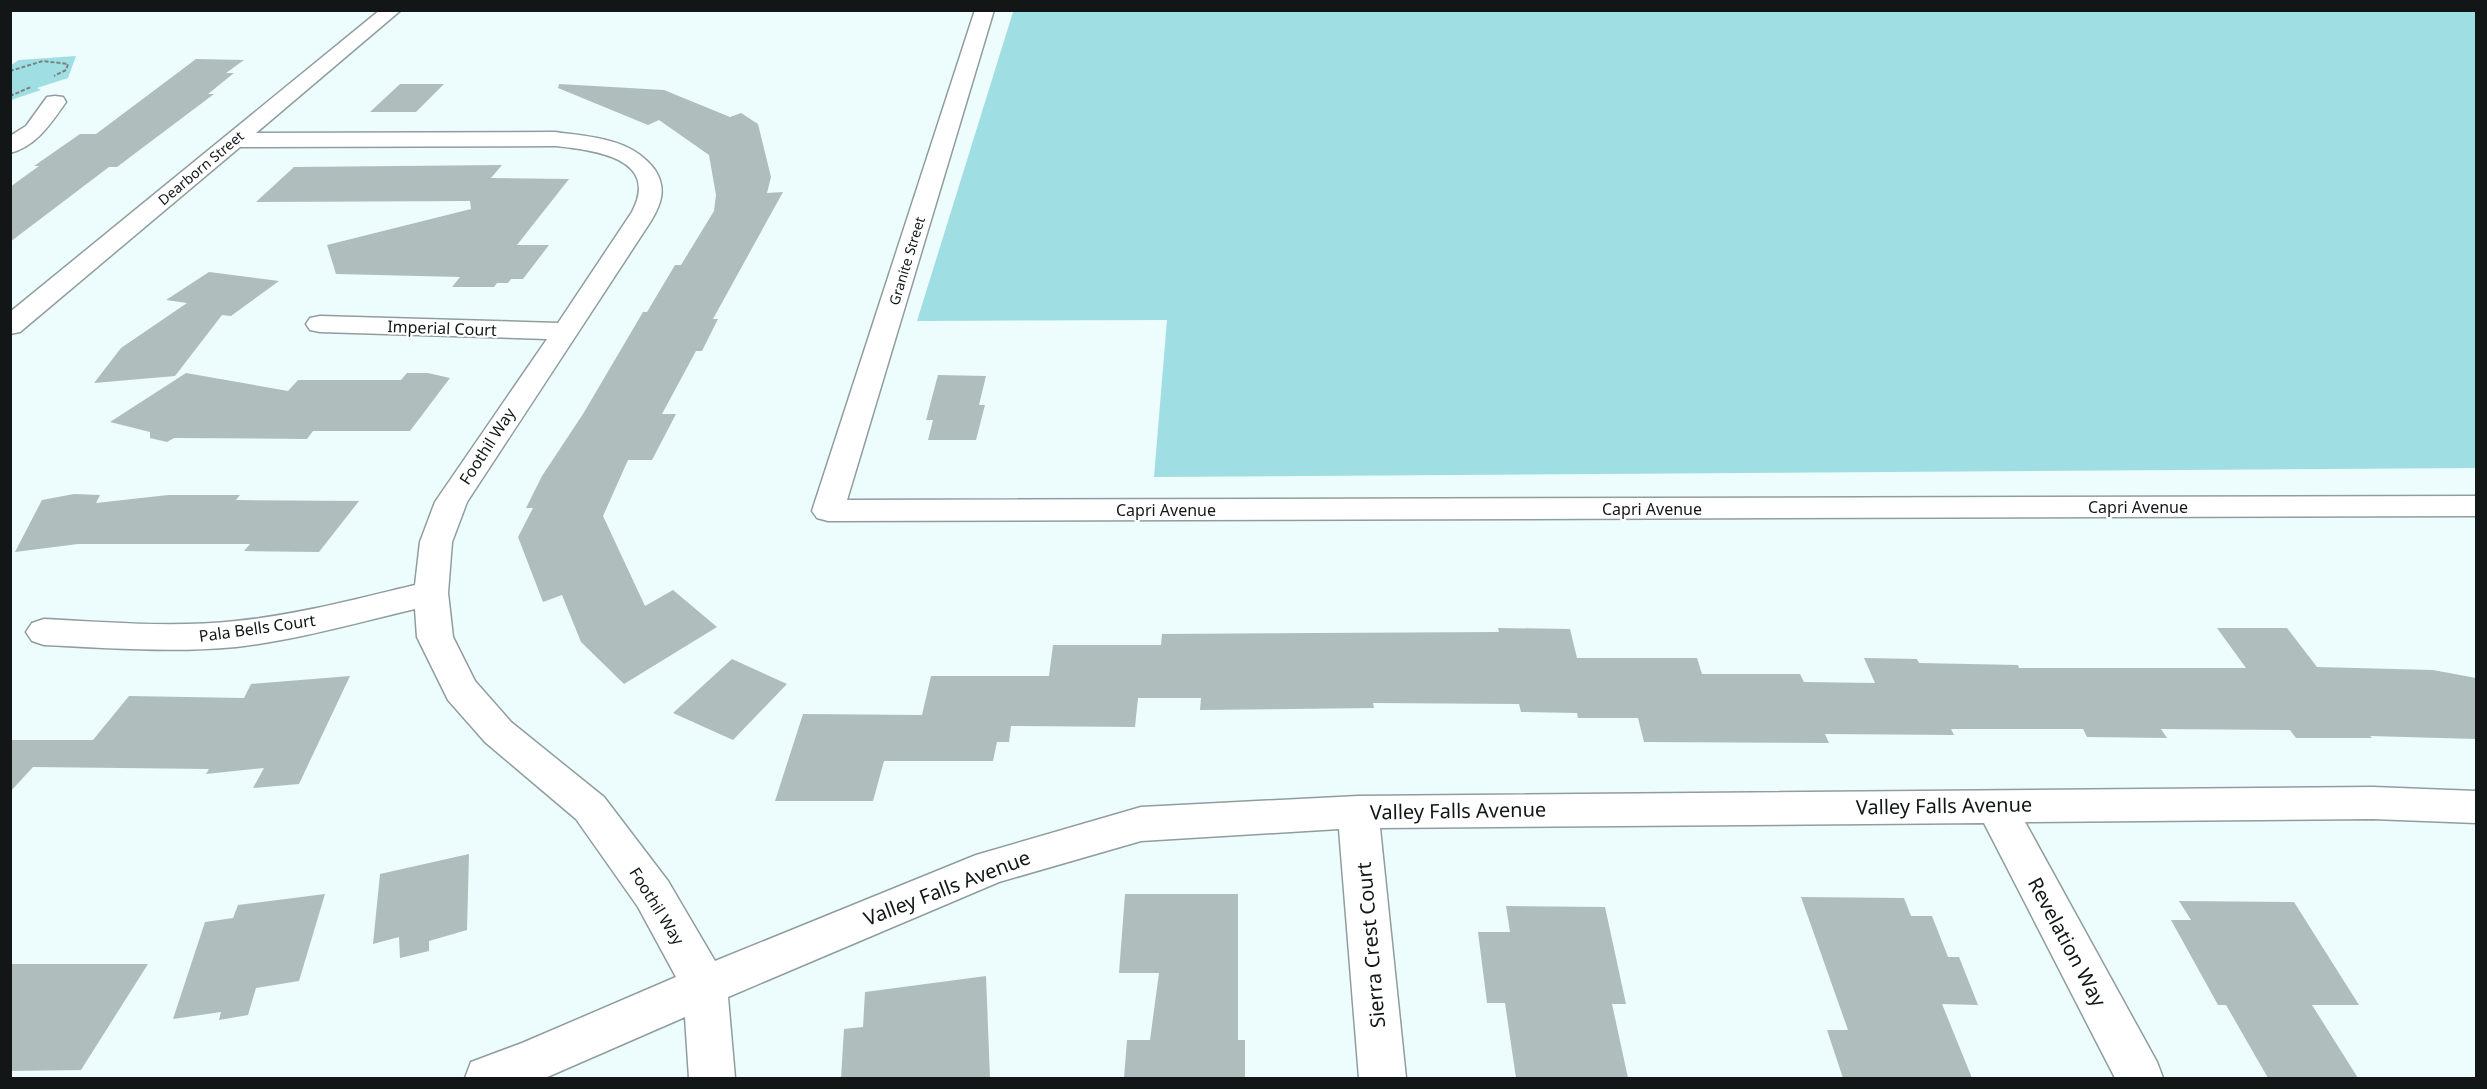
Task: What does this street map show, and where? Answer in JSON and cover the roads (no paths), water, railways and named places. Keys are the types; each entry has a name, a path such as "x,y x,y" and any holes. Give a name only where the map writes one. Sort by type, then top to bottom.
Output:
{"street":[{"name":"Dearborn Street","path":"10,326 392,10"},
{"name":"Granite Street","path":"828,511 986,10"},
{"path":"10,146 34,131 55,102"},
{"name":"Foothil Way","path":"235,140 555,139 599,144 629,156 644,170 651,184 651,196 630,235 451,502 436,542 431,593 435,637 461,690 498,732 590,808 653,894 705,986 712,1078"},
{"name":"Imperial Court","path":"320,324 564,331"},
{"name":"Capri Avenue","path":"828,511 2476,506"},
{"name":"Pala Bells Court","path":"44,632 186,638 237,634 282,627 431,593"},
{"name":"Valley Falls Avenue","path":"488,1078 531,1062 705,986 991,867 1141,824 1358,812 2373,803 2476,807"},
{"name":"Revelation Way","path":"1995,805 2140,1078"},
{"name":"Sierra Crest Court","path":"1358,812 1383,1078"}]}
